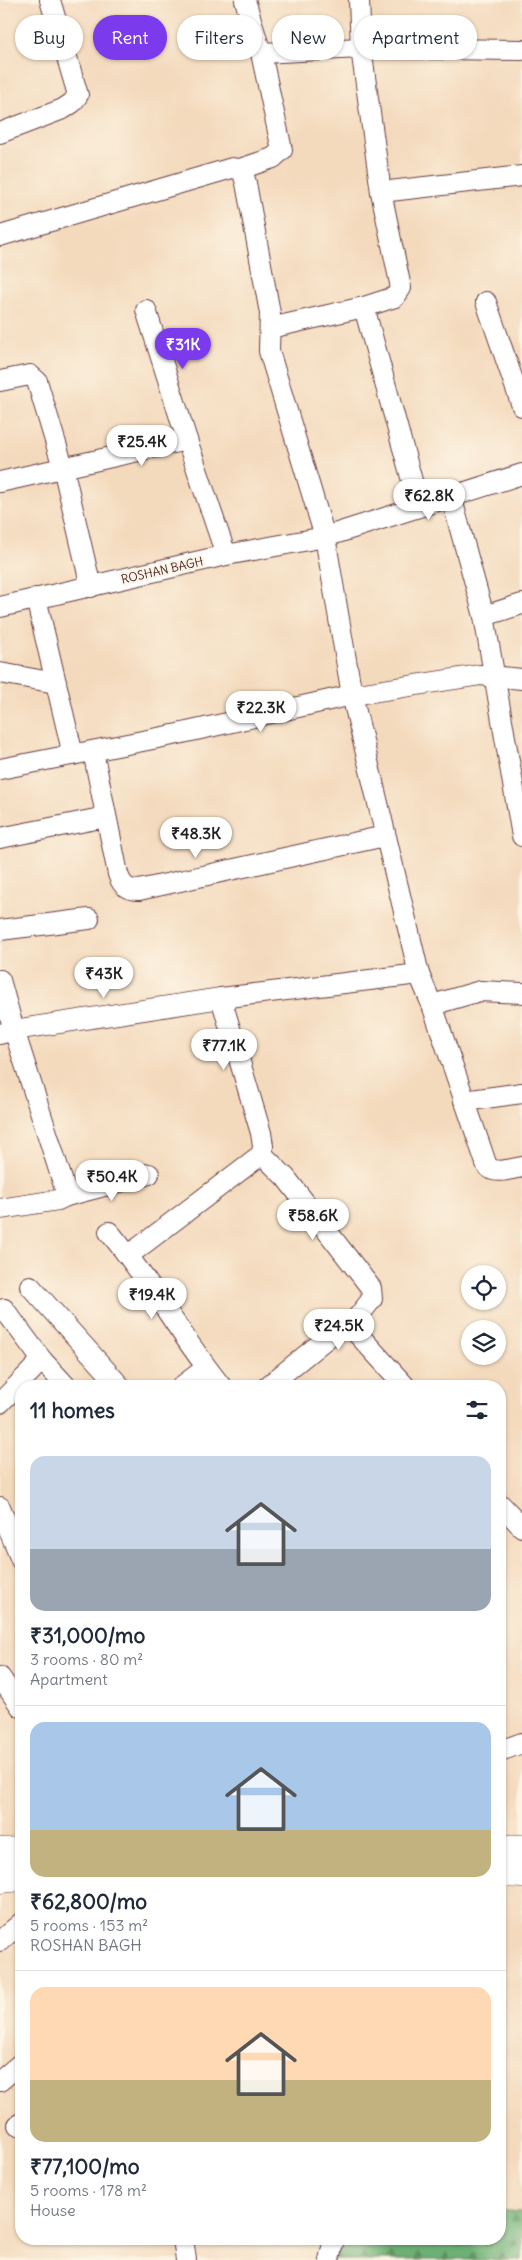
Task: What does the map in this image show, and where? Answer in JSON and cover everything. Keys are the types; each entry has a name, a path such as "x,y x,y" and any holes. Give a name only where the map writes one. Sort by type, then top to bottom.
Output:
{"main road":[{"path":"506,1849 522,1849"},
{"path":"0,1852 15,1851"},
{"path":"506,1873 522,1874"},
{"path":"0,1879 15,1878"}],"street":[{"path":"0,134 63,108 72,103 78,95 50,0"},
{"path":"245,0 249,15"},
{"path":"359,0 360,15"},
{"path":"262,53 354,48"},
{"path":"477,49 522,50"},
{"path":"0,236 232,168 240,168 273,158 282,150 262,60"},
{"path":"270,328 364,307 395,297 401,288 381,192 363,60"},
{"path":"240,168 246,183 270,313 269,351 325,537 352,696 420,974 486,1166 490,1170 497,1172 522,1167"},
{"path":"381,192 522,176"},
{"path":"486,302 522,406"},
{"path":"364,307 419,506"},
{"path":"146,310 226,555"},
{"path":"0,381 30,374 37,381 62,467 91,587"},
{"path":"0,482 187,440"},
{"name":"ROSHAN BAGH","path":"0,606 226,555 325,537 522,474"},
{"path":"451,496 484,616 517,774 522,836"},
{"path":"36,598 73,755"},
{"path":"484,616 522,604"},
{"path":"0,673 56,683"},
{"path":"0,770 352,696 480,675 522,679"},
{"path":"93,751 120,880 126,888 133,890 385,836"},
{"path":"0,838 106,817"},
{"path":"0,930 89,919"},
{"path":"7,1032 221,998 420,974"},
{"path":"0,980 7,1032 65,1187 66,1196"},
{"path":"432,1005 480,991 522,993"},
{"path":"129,1255 262,1154 264,1150 261,1133 221,998"},
{"path":"464,1101 522,1093"},
{"path":"262,1154 286,1178 371,1288 372,1299 349,1328"},
{"path":"0,1208 58,1200 66,1196 149,1174"},
{"path":"109,1232 129,1255 216,1380"},
{"path":"30,1286 74,1332 115,1380"},
{"path":"1,1305 42,1360 60,1380"},
{"path":"275,1380 337,1330 349,1328 355,1330 400,1380"},
{"path":"22,1380 42,1360"},
{"path":"190,1380 206,1368"},
{"path":"0,1403 15,1388"},
{"path":"0,1507 15,1545"},
{"path":"506,1511 522,1527"},
{"path":"0,1677 15,1698"},
{"path":"506,1749 522,1743"},
{"path":"0,1941 15,1928"},
{"path":"0,2081 15,2068"},
{"path":"184,2245 186,2260"},
{"path":"329,2260 333,2245"}],"green space":[{"path":"506,2211 522,2212 522,2260 322,2260 326,2245 506,2245"}]}
